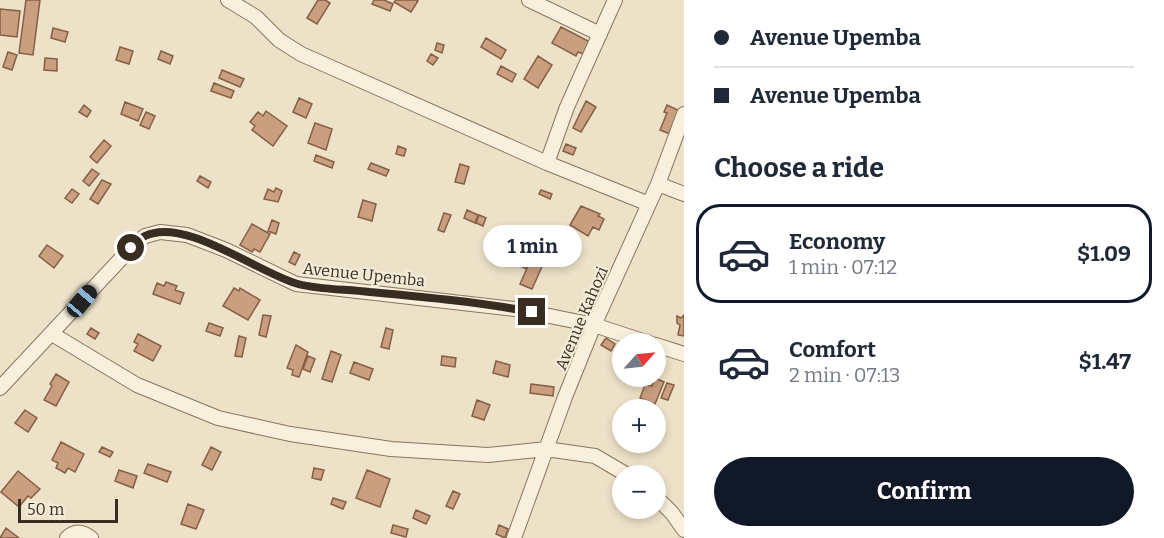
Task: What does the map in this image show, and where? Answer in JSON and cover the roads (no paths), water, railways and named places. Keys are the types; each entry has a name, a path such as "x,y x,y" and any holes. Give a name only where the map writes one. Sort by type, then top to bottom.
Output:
{"street":[{"path":"228,0 256,17 279,40 301,54 546,163 649,204"},
{"path":"529,0 600,34"},
{"path":"546,163 567,107 615,0"},
{"name":"Avenue Kahozi","path":"514,538 594,325 658,184 684,114"},
{"path":"658,184 684,194"},
{"name":"Avenue Upemba","path":"0,388 131,248 145,236 160,232 187,235 226,250 297,284 483,304 594,325 619,333"},
{"path":"52,334 137,385 218,418 290,435 391,449 488,455 546,449 595,456 612,466"},
{"name":"Avenue Upemba","path":"666,348 684,354"},
{"path":"666,507 684,530"},
{"path":"67,538 72,533 78,532 91,538"}]}
